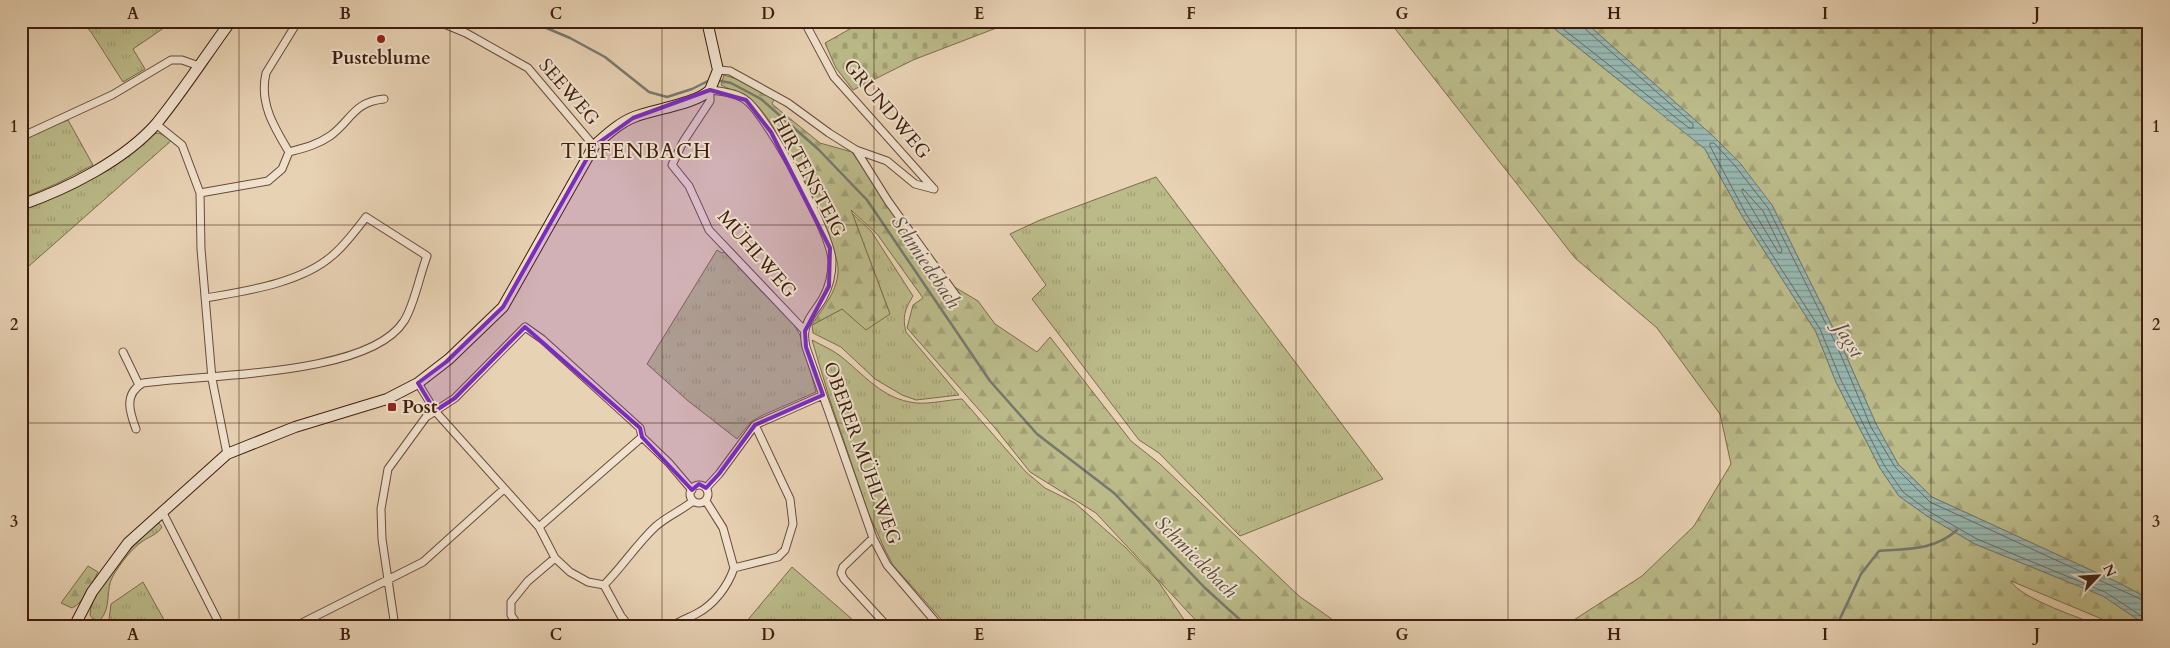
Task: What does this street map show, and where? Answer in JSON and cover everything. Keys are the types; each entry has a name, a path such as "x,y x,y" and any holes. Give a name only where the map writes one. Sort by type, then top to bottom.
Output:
{"main road":[{"path":"21,205 76,182 111,161 156,124 230,21"},
{"path":"74,627 92,592 128,543 227,454 295,427 387,399 418,383 449,359 503,307 594,146 616,126 633,118 691,100 715,80 707,21"}],"street":[{"path":"289,152 272,123 266,104 265,80 266,73 298,21"},
{"name":"SEEWEG","path":"437,21 466,33 528,68 553,94 594,146"},
{"name":"GRUNDWEG","path":"804,21 834,77 934,189 915,184 887,161 856,150"},
{"path":"21,137 112,95 171,60 182,60 198,66"},
{"path":"715,80 730,71 788,102 829,133 856,150 888,201 957,297"},
{"name":"MÜHLWEG","path":"715,80 710,101 683,142 672,165 689,186 709,230 804,331"},
{"name":"HIRTENSTEIG","path":"715,80 722,91 746,100 764,124 794,173 830,248 832,260 829,286 807,322 804,331"},
{"path":"289,152 312,146 332,135 359,106 384,99"},
{"path":"156,124 182,145 200,193 201,249 212,379 227,454"},
{"path":"200,193 268,182 282,169 289,152"},
{"path":"139,385 160,381 212,379 279,370 342,358 362,351 389,336 404,321 428,256 366,218 333,256 313,269 263,287 206,298"},
{"path":"395,627 382,539 381,509 388,469 426,417 455,398 525,327 549,345 640,428 642,437 669,463 692,490"},
{"name":"OBERER MÜHLWEG","path":"804,331 806,347 873,538 887,565 940,627"},
{"path":"123,352 139,385"},
{"path":"418,383 435,411 539,527 555,558 570,572 588,582 604,585"},
{"path":"136,429 128,405 139,385"},
{"path":"706,488 719,474 755,425 823,395"},
{"path":"734,568 778,557 785,550 793,524 790,499 755,425"},
{"path":"539,527 642,437"},
{"path":"706,488 697,486 690,495 693,501 699,503 706,501"},
{"path":"706,488 708,495 706,501"},
{"path":"294,627 423,562 504,490"},
{"path":"604,585 621,568 654,528 669,515 693,501"},
{"path":"671,627 698,613 723,590 728,584 734,568 723,528 706,501"},
{"path":"162,511 221,627"},
{"path":"873,538 843,567 841,572 844,579 888,627"},
{"path":"519,627 512,616 511,602 528,581 555,558"},
{"path":"604,585 621,616 630,627"}],"highlighted area":[{"path":"710,90 746,100 771,132 830,248 829,286 805,331 806,347 823,395 755,425 719,474 706,488 699,484 692,490 642,437 640,428 525,327 455,398 435,411 418,383 446,362 503,307 594,146 633,118"}],"green space":[{"path":"81,21 174,21 133,49 145,69 123,82 91,32"},
{"path":"864,21 996,21 999,27 913,60 853,90 836,68 825,43"},
{"path":"1389,21 1545,21 1694,138 1705,149 1742,216 1816,332 1836,382 1880,468 1899,496 1927,516 1975,544 2103,596 2149,627 2121,627 2011,581 2016,588 2038,601 2103,627 1563,627 1642,576 1694,526 1731,464 1720,414 1657,328 1575,258"},
{"path":"1584,21 2149,21 2149,599 2121,584 1932,497 1898,464 1876,424 1841,344 1772,205 1714,137"},
{"path":"724,75 749,83 774,99 772,104 820,143 852,152 890,207 926,270 978,301 995,324 1037,352 1050,337 1131,441 1160,464 1299,596 1343,627 1202,627 1096,513 1030,472 995,428 907,328 913,305 923,298 877,234 851,210 890,314 866,330 842,309 812,325 836,284 838,268 835,254 819,212 771,123 753,102 721,85"},
{"path":"68,120 93,165 21,199 21,138"},
{"path":"159,133 172,140 21,273 21,209 152,134"},
{"path":"1156,177 1383,479 1240,536 1159,453 1139,440 1032,299 1046,285 1010,234 1040,220"},
{"path":"852,213 871,231 913,296 905,313 906,332 959,395 916,400 902,395 875,379 841,347 813,333 812,325 842,309 890,314"},
{"path":"717,250 722,253 727,251 794,324 802,339 816,392 761,416 751,422 737,439 687,400 647,364"},
{"path":"812,340 836,353 883,391 904,401 916,403 962,399 1026,472 1045,488 1075,503 1125,547 1158,581 1189,627 1052,627 1050,625 1048,627 948,627 893,565 885,550 868,512"},
{"path":"158,522 162,527 160,530 135,548 119,566 109,587 104,615 100,620 93,619 90,615 92,604 106,578 128,552"},
{"path":"88,566 98,572 81,602 72,608 61,603"},
{"path":"792,567 853,620 851,627 750,627 746,622"},
{"path":"143,582 168,627 108,627 111,604"}],"water":[{"path":"1545,21 1584,21 1714,137 1740,163 1772,205 1841,344 1876,424 1898,464 1932,497 2121,584 2149,599 2149,627 2103,596 1975,544 1927,516 1899,496 1880,468 1836,382 1816,332 1742,216 1705,149"}],"waterway":[{"name":"Schmiedebach","path":"530,21 570,38 605,57 649,92 667,97 692,89 710,80"},
{"name":"Schmiedebach","path":"716,80 731,83 761,99 818,149 867,200 990,381 1037,434 1114,493 1205,588 1248,627"},
{"name":"Schmiedebach","path":"1836,627 1861,574 1879,551 1911,549 1930,545 1949,537 1957,530"}],"place":[{"name":"Pusteblume","path":"381,39"},
{"name":"Post","path":"392,407"}],"district":[{"name":"TIEFENBACH","path":"636,151"}],"water label":[{"name":"Jagst","path":"1849,340"}]}
